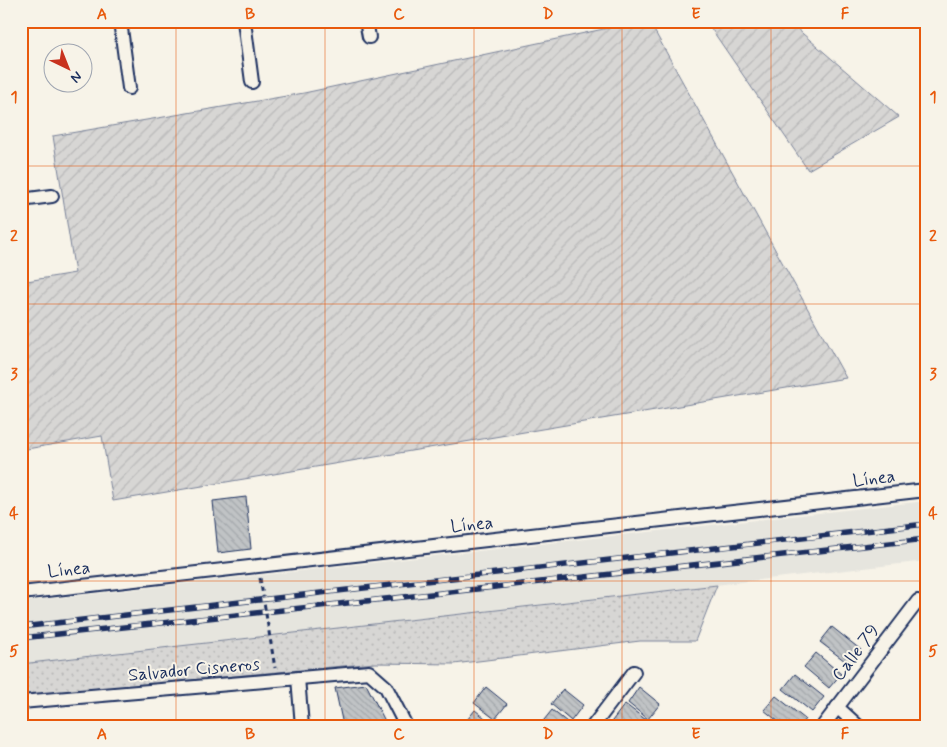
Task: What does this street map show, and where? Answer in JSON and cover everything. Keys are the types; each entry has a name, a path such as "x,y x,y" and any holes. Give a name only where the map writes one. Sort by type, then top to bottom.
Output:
{"street":[{"path":"120,21 129,88"},
{"path":"244,21 252,82"},
{"path":"366,21 369,37"},
{"path":"21,200 52,196"},
{"name":"Línea","path":"21,593 926,490"},
{"name":"Calle 79","path":"823,726 918,601"},
{"name":"Salvador Cisneros","path":"21,702 369,672 386,687 406,726"},
{"path":"593,726 634,672"},
{"path":"298,678 302,726"},
{"path":"837,707 858,726"}],"path":[{"path":"258,566 277,681"}],"shaded area":[{"path":"641,21 649,21 846,378 113,501 102,436 21,450 21,282 75,273 53,136 304,93"},
{"path":"706,21 788,21 899,117 808,170"},
{"path":"926,501 926,561 21,664 21,602"},
{"path":"717,585 695,641 640,641 454,664 375,663 21,698 21,664"}],"building":[{"path":"246,497 251,549 218,553 213,501"},
{"path":"832,627 861,650 849,664 820,642"},
{"path":"816,653 841,674 829,688 804,667"},
{"path":"795,674 824,697 812,712 783,689"},
{"path":"366,684 386,723 343,725 335,688"},
{"path":"486,687 507,704 495,719 474,703"},
{"path":"639,687 660,704 648,719 628,703"},
{"path":"563,689 583,705 571,721 551,704"},
{"path":"776,696 805,719 800,726 784,726 764,710"},
{"path":"625,704 646,720 642,726 619,726 612,721"},
{"path":"475,710 495,726 464,726"},
{"path":"552,710 572,726 540,725"},
{"path":"758,719 766,726 753,726"}],"railway":[{"path":"21,627 926,524"},
{"path":"21,638 926,539"}]}
